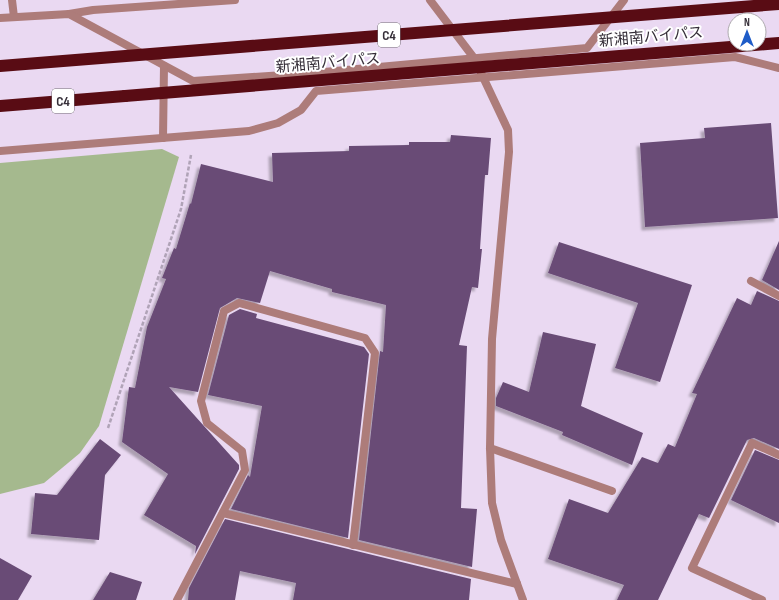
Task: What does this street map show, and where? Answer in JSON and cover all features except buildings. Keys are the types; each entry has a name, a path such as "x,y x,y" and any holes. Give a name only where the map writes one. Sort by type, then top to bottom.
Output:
{"highway":[{"name":"新湘南バイパス","path":"0,66 779,4"},
{"name":"新湘南バイパス","path":"0,106 779,43"}],"street":[{"path":"12,0 14,17"},
{"path":"0,18 69,14 93,10 235,0"},
{"path":"430,0 474,58 508,130 509,152 492,339 490,448 492,503 501,540 523,600"},
{"path":"69,14 193,81 313,73 587,48 624,0"},
{"path":"0,151 194,136 249,130 278,123 301,110 316,91 483,76 735,57 779,68"},
{"path":"163,138 164,66"},
{"path":"751,281 779,296"},
{"path":"177,600 245,470 242,451 207,423 201,401 224,311 239,303 365,338 375,353 353,545"},
{"path":"762,600 692,568 752,443 779,455"},
{"path":"490,448 612,491"},
{"path":"223,514 517,584"}],"path":[{"path":"108,428 181,209 194,136"}],"green space":[{"path":"162,149 179,157 99,426 80,453 44,483 0,494 0,163"}]}
